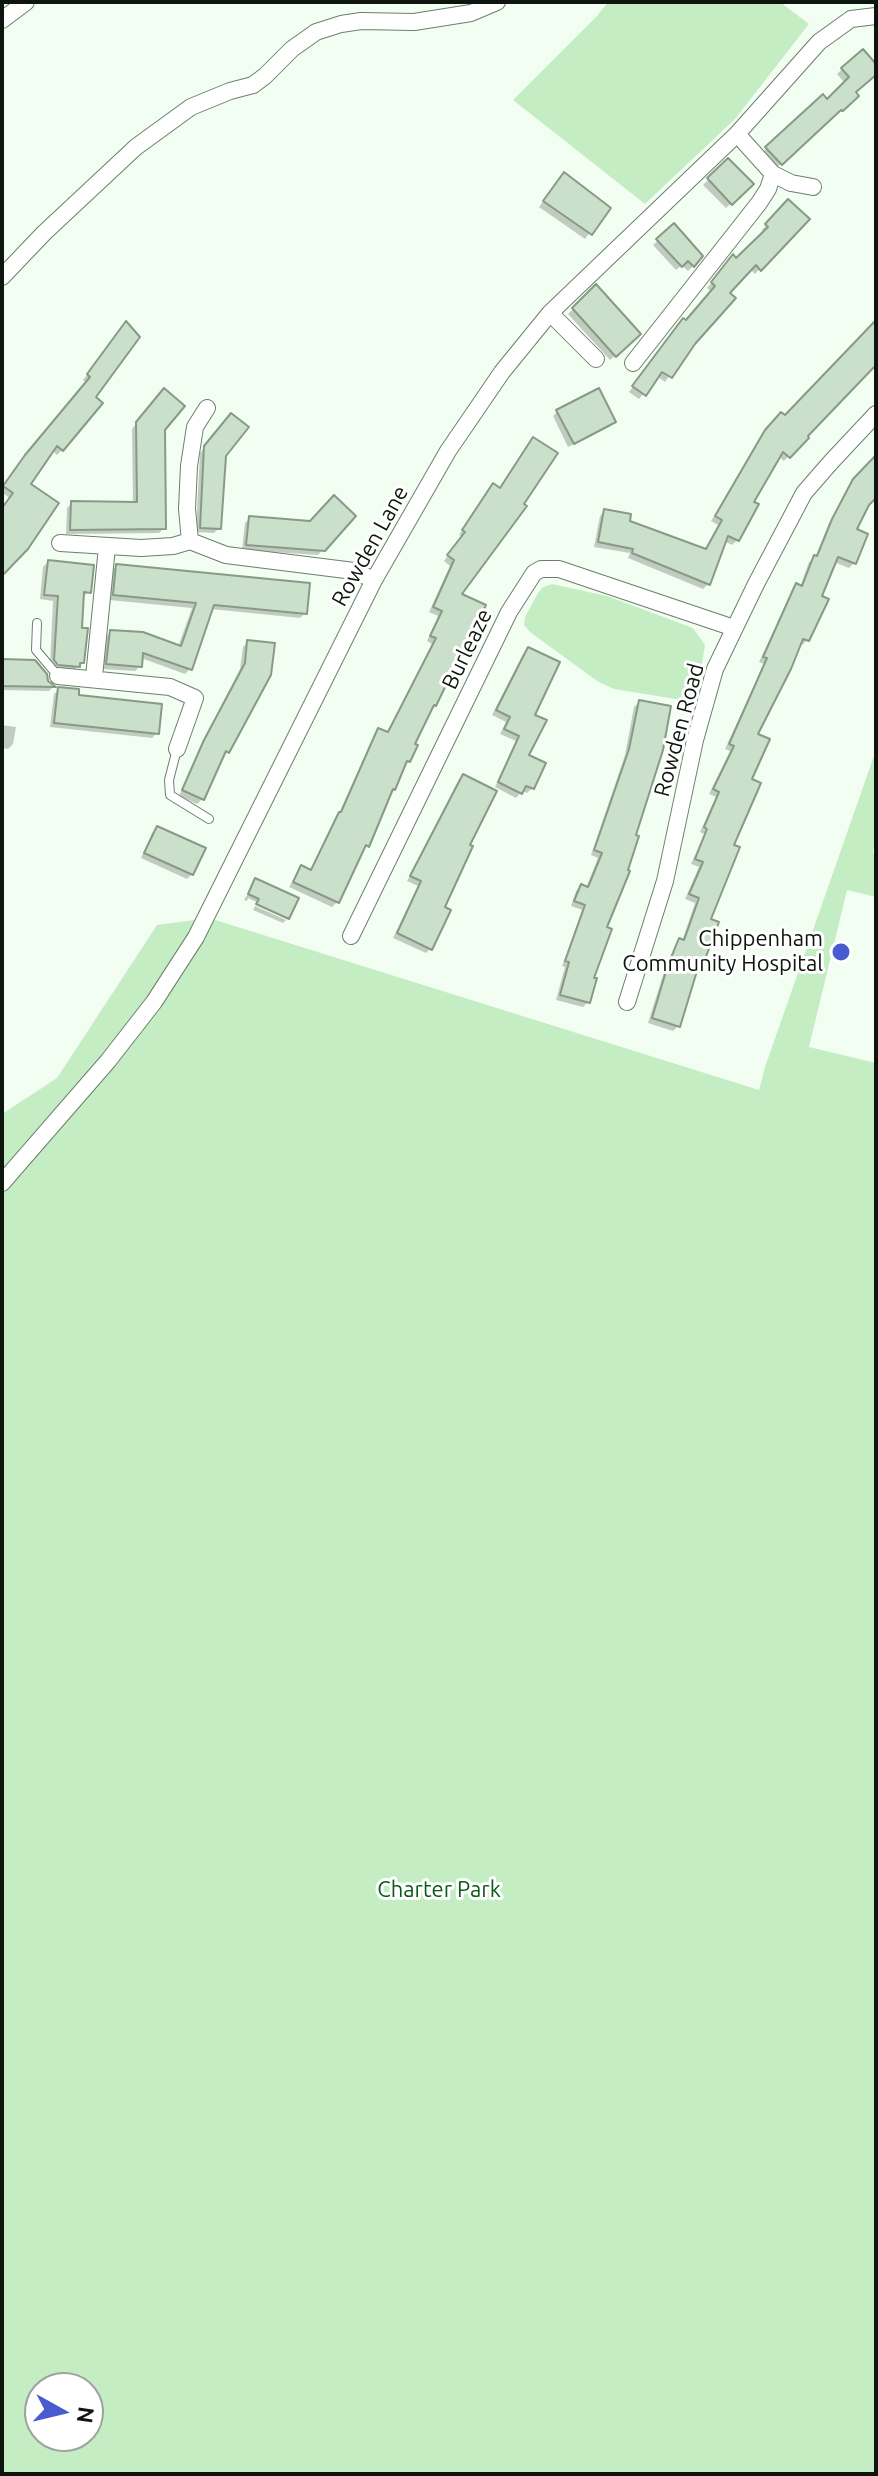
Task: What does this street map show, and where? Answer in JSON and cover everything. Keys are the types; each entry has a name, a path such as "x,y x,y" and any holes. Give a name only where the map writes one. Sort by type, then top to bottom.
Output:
{"street":[{"path":"2,20 26,2"},
{"path":"2,277 44,233 147,139 191,107 253,85 292,49 316,32 361,21 414,22 471,13 497,2"},
{"name":"Rowden Lane","path":"2,1183 108,1061 154,1002 196,937 374,580 448,451 502,372 550,313 737,134 819,42 851,19 876,16"},
{"path":"737,134 773,174 791,183 813,187"},
{"path":"633,363 764,196 773,174"},
{"path":"550,313 596,359"},
{"path":"190,541 187,509 189,466 195,427 207,408"},
{"name":"Rowden Road","path":"627,1002 665,881 708,690 734,628 804,493 876,414"},
{"path":"60,543 162,547 190,541 226,555 354,571 374,580"},
{"path":"94,677 107,547"},
{"name":"Burleaze","path":"351,936 509,612 534,573 541,569 559,569 734,628"},
{"path":"58,676 94,677 170,687 195,698 177,749"}],"lane":[{"path":"37,623 36,650 58,676"},
{"path":"177,749 169,780 170,795 209,819"}],"green space":[{"path":"608,2 780,2 809,24 735,119 645,204 513,100"},
{"path":"552,584 607,596 693,628 705,645 698,690 682,700 614,689 597,681 524,625 538,593"},
{"name":"Charter Park","path":"876,750 876,834 873,852 876,857 876,897 847,890 809,1047 876,1063 876,2474 2,2474 2,1114 57,1078 157,925 209,918 759,1090"}],"building":[{"path":"863,49 876,64 876,75 856,92 859,96 782,165 765,147 823,94 827,99 849,77 841,68"},
{"path":"728,158 754,184 732,205 707,178"},
{"path":"564,172 611,208 592,235 543,201"},
{"path":"788,199 810,219 761,271 756,265 730,293 736,298 695,344 672,378 662,372 646,396 632,386 683,318 686,320 715,286 711,282 733,254 736,258 768,227 765,224"},
{"path":"674,223 703,256 694,267 688,261 682,267 656,239"},
{"path":"596,284 641,334 616,357 572,308"},
{"path":"876,320 876,365 790,458 783,452 754,502 759,504 739,541 728,536 710,585 632,553 633,549 598,542 604,509 631,514 630,521 706,549 722,520 715,516 765,430 781,412 785,415"},
{"path":"126,321 140,337 96,397 103,403 63,451 57,446 31,484 59,503 28,549 2,576 2,508 13,493 3,486 90,377 87,374"},
{"path":"164,388 185,406 165,430 166,529 70,530 71,501 137,502 136,422"},
{"path":"599,388 616,422 574,444 556,410"},
{"path":"231,413 249,427 226,456 221,529 200,528 204,446"},
{"path":"533,437 558,453 524,504 527,506 462,594 486,605 339,903 293,882 301,865 311,870 378,728 388,732 436,638 430,636 442,611 433,607 454,560 447,555 465,532 462,530 493,483 500,488"},
{"path":"876,455 876,498 857,529 868,534 856,564 838,557 822,596 829,599 809,641 803,639 758,734 770,739 752,779 761,783 734,845 740,847 711,919 719,922 704,962 700,961 680,1027 652,1018 667,968 679,938 684,940 699,898 689,894 703,862 695,859 707,829 704,827 719,792 713,789 734,746 729,744 767,658 763,657 796,583 802,586 814,555 817,556 853,479"},
{"path":"334,495 356,516 325,551 246,545 249,516 310,521"},
{"path":"48,560 94,565 91,593 84,592 82,628 88,628 84,663 80,663 80,667 58,665 54,660 58,596 44,595"},
{"path":"116,564 310,583 307,614 214,605 192,670 143,653 142,667 106,664 110,630 143,632 181,646 196,603 113,595"},
{"path":"247,640 275,643 271,675 229,753 226,751 204,800 182,790 204,740 245,663"},
{"path":"528,647 560,662 535,715 547,720 529,755 546,763 534,789 526,786 522,794 498,782 519,736 504,729 510,717 496,710"},
{"path":"2,659 35,660 47,674 48,681 56,687 2,686"},
{"path":"58,687 79,689 79,695 162,704 159,734 54,723"},
{"path":"639,700 671,706 663,750 636,835 639,836 630,871 607,927 612,929 594,978 597,978 590,1003 560,995 569,962 565,961 585,905 574,901 581,884 588,887 602,853 594,850 629,749"},
{"path":"463,774 497,791 470,845 473,846 445,907 451,910 432,950 397,933 421,881 410,876"},
{"path":"157,826 206,848 193,875 144,853"},
{"path":"255,878 299,898 289,919 256,904 259,899 248,894"}],"place":[{"name":"Chippenham Community Hospital","path":"841,952"}]}
